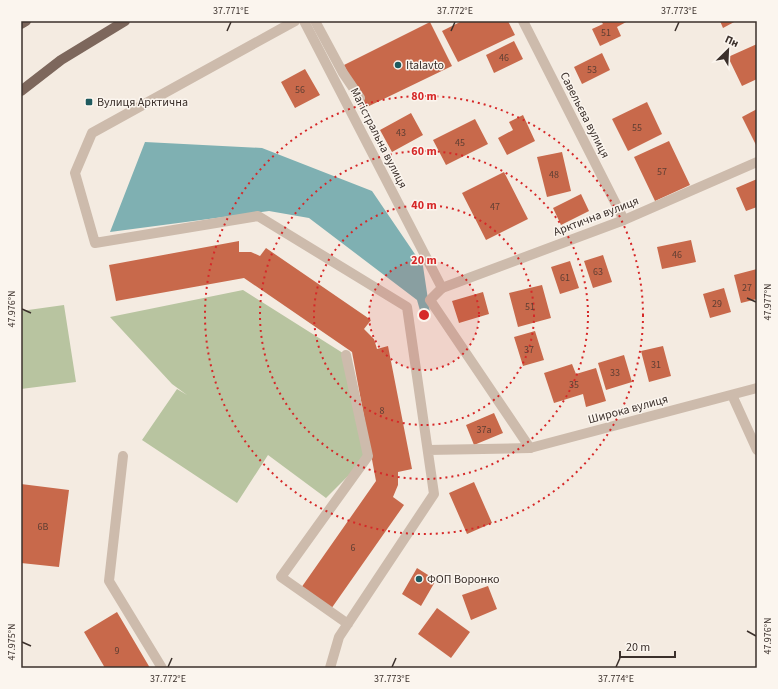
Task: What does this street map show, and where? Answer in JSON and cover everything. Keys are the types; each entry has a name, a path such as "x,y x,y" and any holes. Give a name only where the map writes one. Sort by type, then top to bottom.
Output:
{"main road":[{"path":"21,24 26,21"},
{"path":"21,91 61,60 125,21"}],"street":[{"path":"295,21 92,133 75,173 95,243 258,216 407,307 434,494 339,636 330,668"},
{"name":"Магістральна вулиця","path":"304,21 442,288"},
{"path":"315,21 343,73 360,98"},
{"name":"Савельєва вулиця","path":"523,21 624,220"},
{"name":"Арктична вулиця","path":"442,288 624,220 757,162"},
{"path":"442,288 430,300 530,448"},
{"path":"346,355 368,456 281,577 348,624"},
{"name":"Широка вулиця","path":"428,450 530,448 757,388"},
{"path":"732,395 757,450"},
{"path":"123,456 109,581 162,668"}],"green space":[{"path":"243,290 346,355 368,456 326,498 268,455 237,503 142,440 177,389 187,395 172,384 110,317"},
{"path":"64,305 76,382 21,389 21,311"}],"water":[{"path":"145,142 262,148 372,191 423,266 430,313 421,314 417,300 309,218 269,211 110,232"}],"building":[{"path":"462,21 508,21 515,35 458,62 442,31"},
{"path":"601,21 628,21 617,27 621,36 600,46 592,29 603,24"},
{"path":"720,21 736,21 723,28"},
{"name":"Italavto","path":"430,22 452,66 365,108 344,65"},
{"path":"514,41 523,59 494,73 486,55"},
{"path":"757,44 757,79 742,86 728,57"},
{"path":"602,53 610,70 582,84 574,67"},
{"path":"305,69 320,95 295,108 281,82"},
{"path":"647,102 662,134 628,151 612,119"},
{"path":"757,109 757,147 742,117"},
{"path":"411,113 423,135 392,152 380,130"},
{"path":"523,115 535,141 507,155 498,138 513,130 509,122"},
{"path":"475,119 488,144 446,165 433,140"},
{"path":"669,141 690,185 655,201 634,157"},
{"path":"562,152 571,191 547,197 537,157"},
{"path":"504,172 528,219 486,240 462,193"},
{"path":"757,179 757,207 746,211 736,188"},
{"path":"581,194 589,211 561,225 553,208"},
{"path":"691,240 696,262 662,269 657,247"},
{"path":"239,241 239,252 251,252 260,256 266,248 371,320 364,329 374,339 377,349 388,346 412,469 398,472 398,485 393,497 404,505 331,609 301,588 376,481 352,352 244,278 116,301 109,265"},
{"path":"603,255 612,282 593,288 584,261"},
{"path":"570,261 579,288 560,294 551,267"},
{"path":"757,269 757,299 741,303 734,275"},
{"path":"542,285 551,318 518,327 509,293"},
{"path":"724,288 731,312 710,318 703,294"},
{"path":"483,292 489,314 459,323 452,301"},
{"path":"535,331 544,360 523,366 514,337"},
{"path":"663,346 671,376 649,382 641,351"},
{"path":"624,355 632,382 606,390 598,363"},
{"path":"572,364 576,374 596,368 606,401 586,407 583,394 554,403 544,373"},
{"path":"494,413 503,433 474,445 466,425"},
{"path":"474,482 492,523 467,534 449,493"},
{"path":"21,484 69,490 59,567 21,563"},
{"path":"417,568 436,580 421,606 402,594"},
{"path":"488,586 497,609 471,620 462,595"},
{"path":"437,608 470,632 451,658 418,634"},
{"path":"117,612 150,668 105,668 84,632"}],"place":[{"name":"Italavto","path":"398,65"},
{"name":"Вулиця Арктична","path":"89,102"},
{"name":"ФОП Воронко","path":"419,579"}]}
